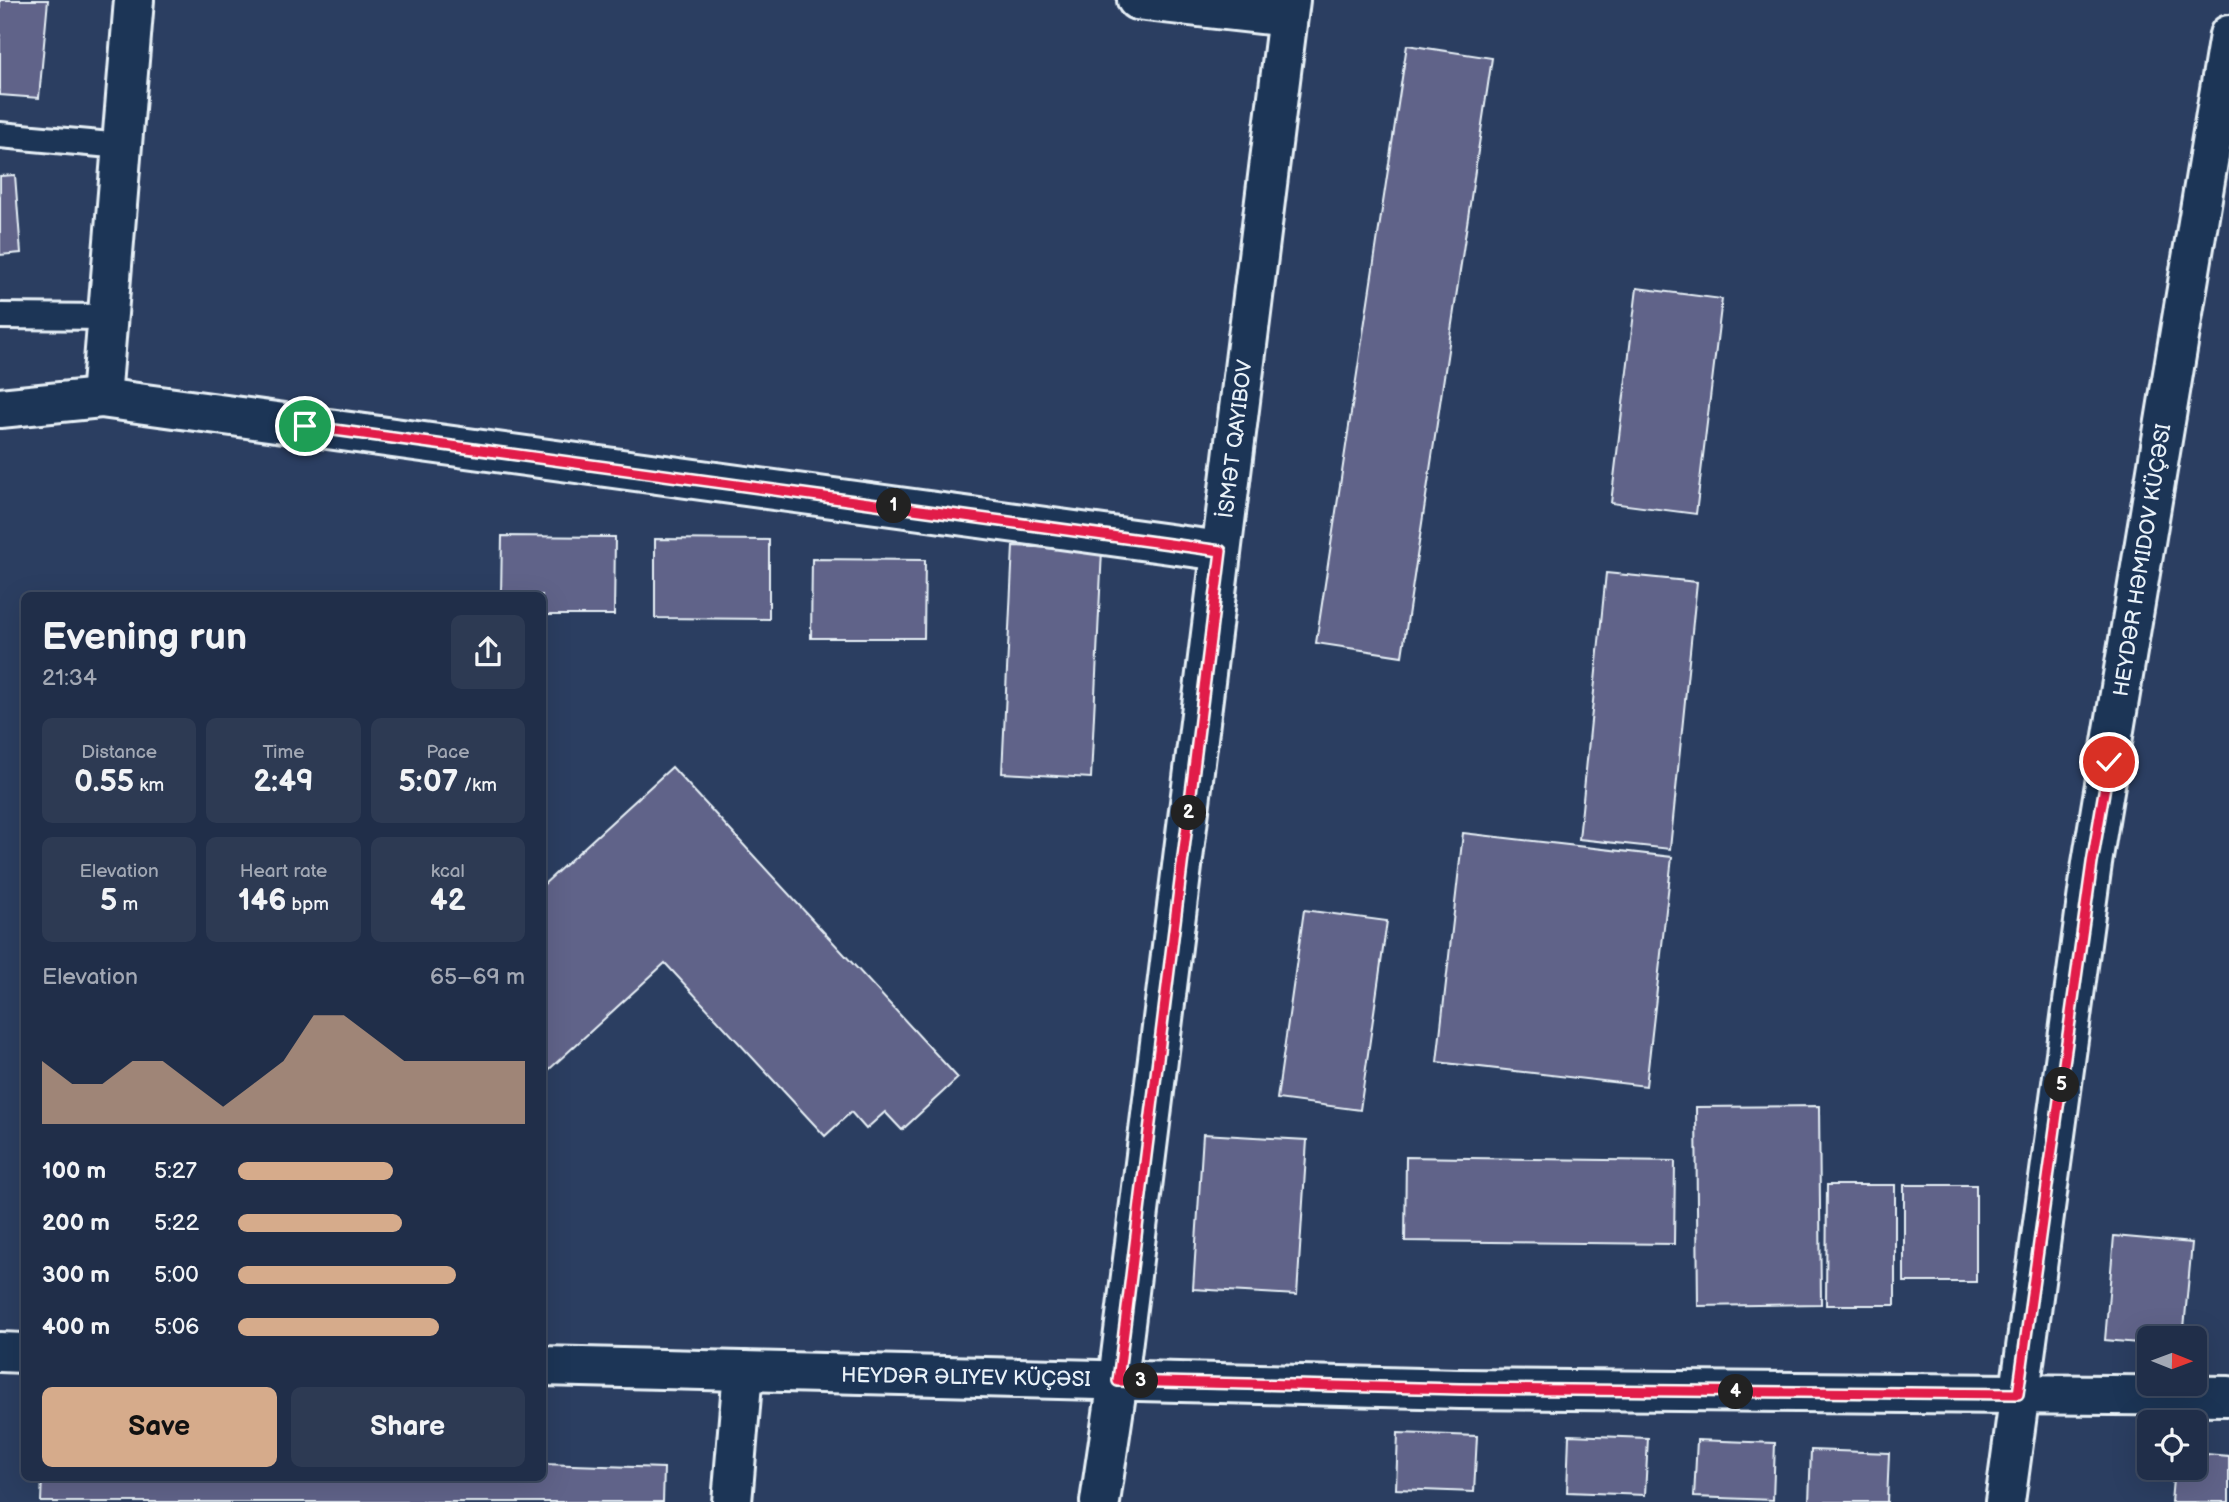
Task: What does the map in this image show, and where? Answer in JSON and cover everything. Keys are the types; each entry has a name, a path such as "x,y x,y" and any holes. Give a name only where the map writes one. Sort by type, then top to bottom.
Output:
{"street":[{"path":"101,398 134,0"},
{"path":"1100,1502 1118,1381 1289,9 1137,0"},
{"name":"HEYDƏR HƏMIDOV KÜÇƏSI","path":"2005,1502 2092,863 2229,35"},
{"path":"0,408 101,398 1221,551"},
{"path":"0,1352 21,1353"},
{"name":"HEYDƏR ƏLIYEV KÜÇƏSI","path":"546,1366 1460,1389 2229,1396"},
{"path":"732,1502 743,1371"}],"lane":[{"path":"0,135 122,146"},
{"path":"0,316 108,317"}],"building":[{"path":"0,0 48,0 39,98 0,95"},
{"path":"1407,45 1492,58 1402,656 1316,643"},
{"path":"15,175 21,253 0,255 0,176"},
{"path":"1637,288 1722,299 1696,514 1611,503"},
{"path":"502,536 615,537 614,615 546,615 546,592 501,592"},
{"path":"655,539 769,540 769,619 655,618"},
{"path":"1013,546 1102,550 1091,778 1002,773"},
{"path":"812,559 925,560 924,638 811,638"},
{"path":"1606,573 1697,582 1670,849 1579,839"},
{"path":"672,767 958,1078 902,1130 885,1112 866,1129 851,1112 825,1136 665,963 546,1072 546,882"},
{"path":"1463,833 1672,857 1646,1086 1437,1062"},
{"path":"1304,910 1387,921 1360,1110 1277,1099"},
{"path":"1819,1106 1821,1304 1698,1306 1696,1107"},
{"path":"1203,1134 1307,1140 1297,1295 1193,1289"},
{"path":"1406,1157 1675,1161 1674,1244 1405,1241"},
{"path":"1827,1185 1895,1185 1895,1305 1826,1305"},
{"path":"1904,1185 1976,1185 1976,1282 1904,1282"},
{"path":"2114,1236 2192,1243 2184,1326 2137,1326 2137,1343 2105,1340"},
{"path":"1398,1433 1477,1436 1474,1492 1396,1489"},
{"path":"1569,1435 1648,1438 1645,1495 1567,1492"},
{"path":"1697,1440 1775,1443 1773,1500 1694,1497"},
{"path":"1811,1450 1889,1453 1887,1502 1809,1502"},
{"path":"2207,1454 2229,1456 2229,1502 2171,1502 2173,1480 2207,1480"},
{"path":"546,1464 664,1468 663,1502 41,1502 42,1481 546,1481"}],"route":[{"path":"305,426 1221,551 1118,1381 1460,1389 2018,1394 2092,863 2109,762"}]}
